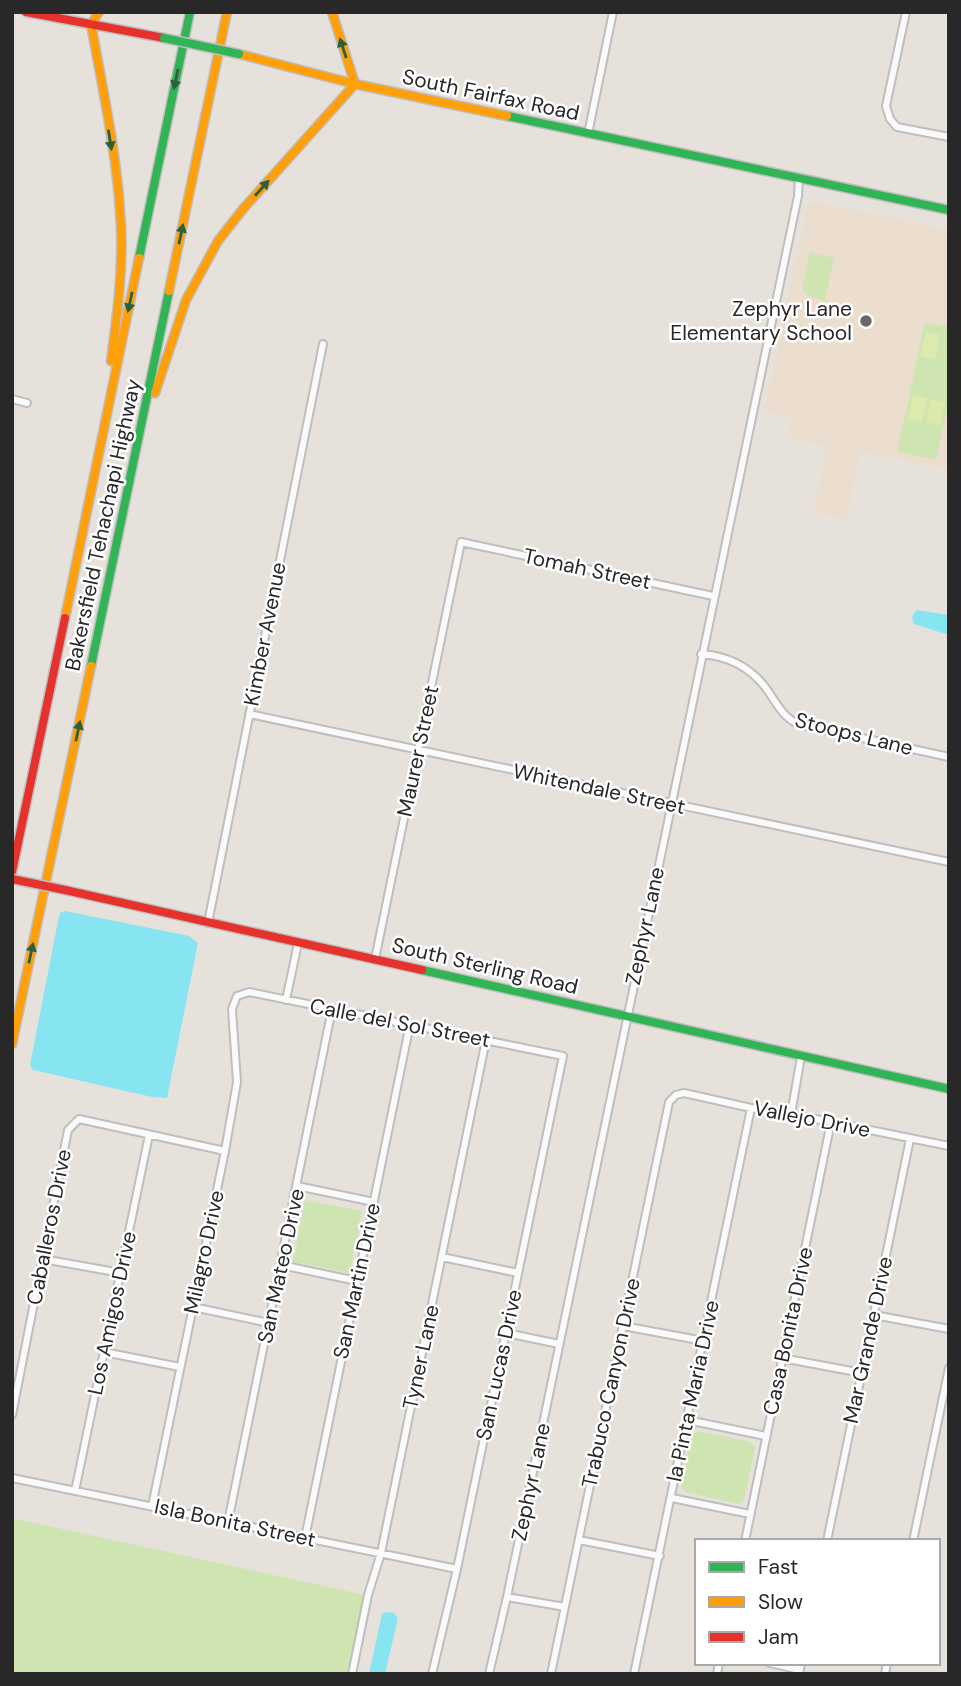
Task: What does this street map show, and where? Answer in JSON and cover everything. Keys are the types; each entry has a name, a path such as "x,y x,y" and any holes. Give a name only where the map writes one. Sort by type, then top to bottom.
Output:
{"main road":[{"name":"South Fairfax Road","path":"26,12 239,54 355,84 949,210"},
{"path":"95,471 118,317 122,254 117,179 91,24 99,12"},
{"name":"Bakersfield Tehachapi Highway","path":"12,872 190,12"},
{"name":"Bakersfield Tehachapi Highway","path":"12,1044 227,12"},
{"path":"138,445 178,321 206,260 231,223 355,84 332,12"},
{"name":"South Sterling Road","path":"12,879 949,1089"}],"street":[{"path":"588,134 613,12"},
{"path":"906,12 886,106 890,119 897,127 949,137"},
{"name":"Zephyr Lane","path":"489,1674 799,178"},
{"name":"Kimber Avenue","path":"208,923 323,344"},
{"path":"12,399 27,402"},
{"name":"Tomah Street","path":"461,542 713,596"},
{"name":"Maurer Street","path":"375,959 461,542"},
{"name":"Stoops Lane","path":"701,654 724,657 745,667 762,683 785,716 798,724 949,757"},
{"name":"Whitendale Street","path":"249,714 949,862"},
{"path":"286,1000 298,943"},
{"name":"Calle del Sol Street","path":"237,996 249,992 563,1056"},
{"name":"Milagro Drive","path":"152,1506 237,1082 232,1009 237,996"},
{"name":"San Mateo Drive","path":"228,1522 332,1009"},
{"name":"San Martin Drive","path":"304,1538 410,1024"},
{"name":"Tyner Lane","path":"352,1674 368,1595 381,1553 486,1040"},
{"name":"San Lucas Drive","path":"432,1674 457,1569 563,1056"},
{"path":"791,1114 802,1057"},
{"name":"Vallejo Drive","path":"676,1095 684,1093 949,1146"},
{"name":"Trabuco Canyon Drive","path":"551,1674 669,1102 676,1095"},
{"name":"la Pinta Maria Drive","path":"634,1674 751,1108"},
{"name":"Caballeros Drive","path":"12,1415 68,1130 79,1119 149,1135"},
{"name":"Casa Bonita Drive","path":"745,1539 831,1122"},
{"path":"149,1135 225,1151"},
{"name":"Los Amigos Drive","path":"75,1491 149,1135"},
{"name":"Mar Grande Drive","path":"827,1539 910,1139"},
{"path":"297,1186 374,1202"},
{"path":"442,1257 518,1273"},
{"path":"43,1259 121,1273"},
{"path":"281,1265 357,1281"},
{"path":"193,1307 269,1323"},
{"path":"874,1315 949,1329"},
{"path":"623,1326 704,1341"},
{"path":"506,1333 559,1344"},
{"path":"104,1352 180,1367"},
{"path":"782,1358 862,1373"},
{"path":"913,1539 949,1368"},
{"path":"688,1420 766,1436"},
{"name":"Isla Bonita Street","path":"12,1478 457,1569"},
{"path":"672,1498 750,1514"},
{"path":"579,1540 660,1556"},
{"path":"507,1597 565,1607"},
{"path":"780,1665 800,1669"}],"shaded area":[{"name":"Zephyr Lane Elementary School","path":"814,202 949,230 949,470 860,451 847,519 813,512 827,446 795,439 788,434 791,417 764,411 807,206"}],"green space":[{"path":"810,252 834,258 825,301 809,296 802,289"},
{"path":"925,322 949,327 949,401 936,460 897,452"},
{"path":"926,332 940,335 935,359 920,356"},
{"path":"913,395 927,398 922,422 908,419"},
{"path":"931,399 945,402 940,425 926,422"},
{"path":"305,1200 362,1211 350,1273 293,1262"},
{"path":"698,1431 751,1442 755,1448 744,1500 738,1504 685,1492 681,1487 691,1435"},
{"path":"12,1518 365,1595 349,1674 12,1674"}],"water":[{"path":"916,610 949,615 949,635 914,624 912,617"},
{"path":"65,911 189,936 198,943 167,1098 33,1070 30,1065 59,916"},
{"path":"394,1613 398,1618 385,1674 369,1674 382,1614"}],"traffic: fast":[{"path":"139,258 190,12"},
{"path":"164,38 239,54"},
{"path":"507,116 949,210"},
{"path":"91,666 169,291"},
{"path":"422,970 949,1089"}],"traffic: slow":[{"path":"99,12 91,24 113,150 121,227 120,278 111,361"},
{"path":"169,291 227,12"},
{"path":"155,393 186,300 218,241 243,209 355,84 332,12"},
{"path":"239,54 355,84 507,116"},
{"path":"65,618 139,258"},
{"path":"12,1044 91,666"}],"traffic: jam":[{"path":"26,12 164,38"},
{"path":"12,872 65,618"},
{"path":"12,879 65,890"},
{"path":"65,890 422,970"}],"place":[{"name":"Zephyr Lane Elementary School","path":"866,321"}]}
